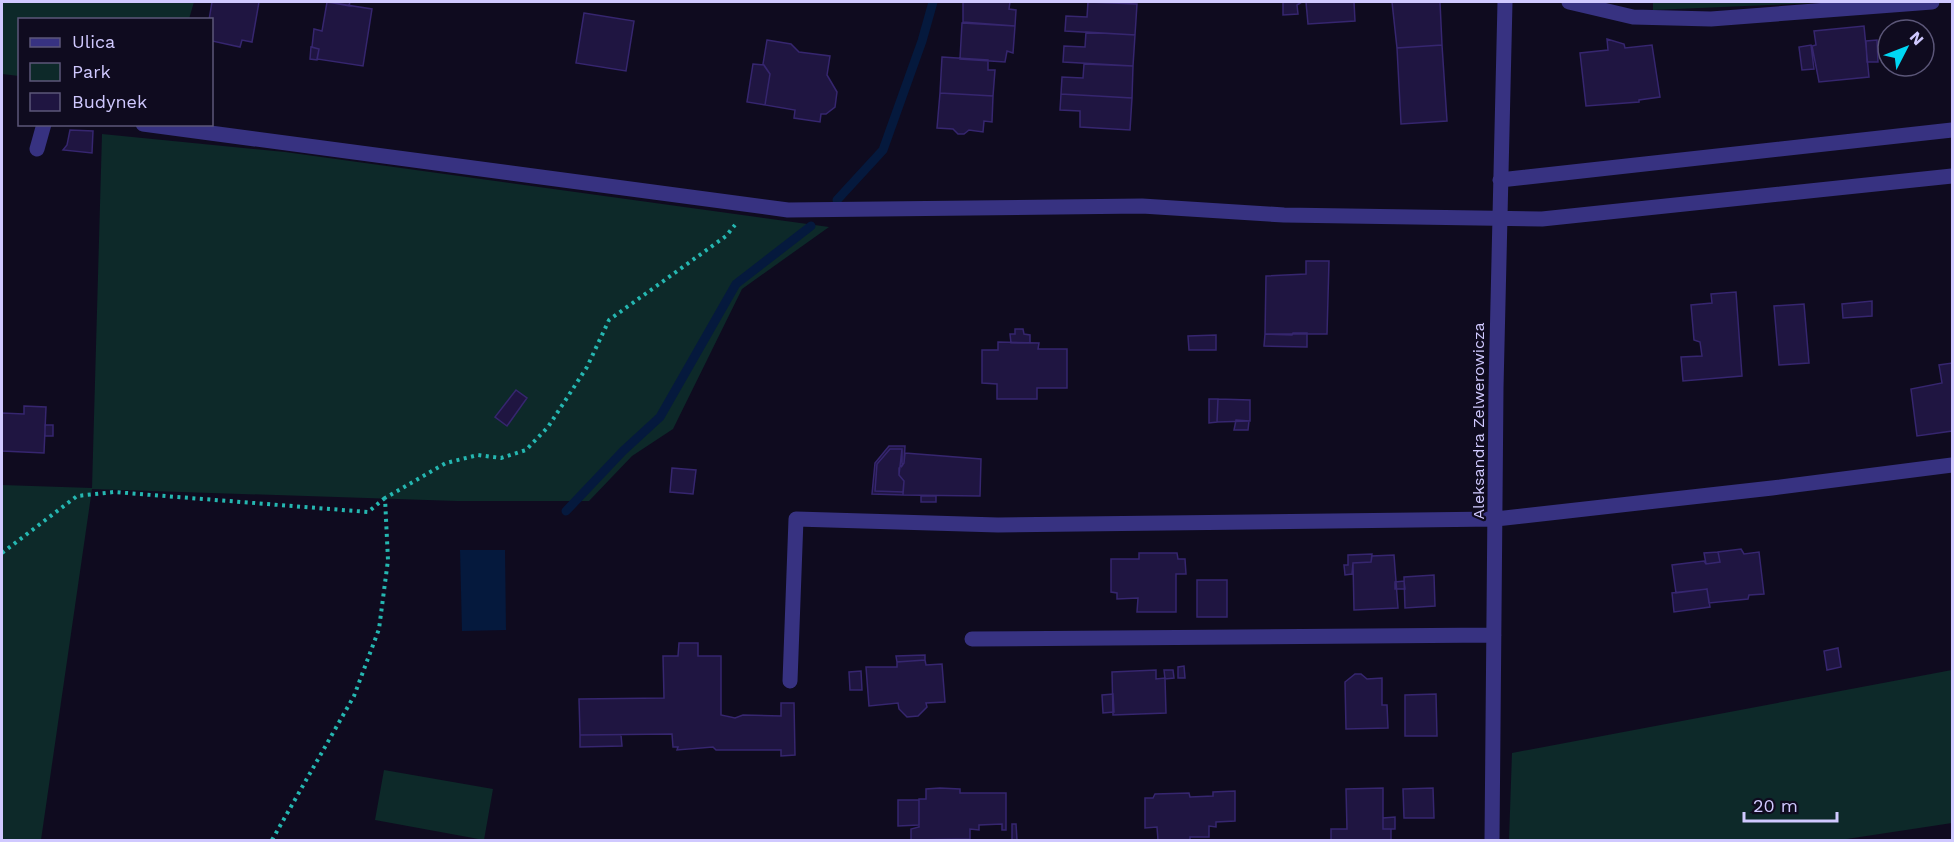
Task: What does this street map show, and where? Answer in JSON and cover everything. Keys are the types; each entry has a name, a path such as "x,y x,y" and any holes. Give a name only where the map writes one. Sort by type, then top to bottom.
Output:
{"street":[{"name":"Aleksandra Zelwerowicza","path":"1492,840 1498,219 1505,2"},
{"path":"1569,2 1633,17 1711,19 1932,2"},
{"path":"37,149 43,126"},
{"path":"158,126 789,210 1142,206 1284,215 1542,219 1953,176"},
{"path":"1500,180 1953,130"},
{"path":"790,681 796,519 998,525 1496,519 1772,489 1953,465"},
{"path":"972,639 1494,635"}],"path":[{"path":"2,553 77,496 114,492 368,512 385,498 446,463 478,454 501,459 526,450 548,427 587,367 609,320 726,236 753,205"},
{"path":"272,840 354,696 379,629 388,560 385,498"}],"green space":[{"path":"2,2 194,2 189,18 18,18 18,76 2,74"},
{"path":"1653,2 1837,2 1653,10"},
{"path":"102,134 285,152 829,227 742,289 673,429 632,456 589,501 457,501 92,489 41,840 2,840 2,485 92,488"},
{"path":"1952,670 1952,823 1840,840 1509,840 1512,753"},
{"path":"384,770 493,789 484,840 375,820"}],"water":[{"path":"460,550 505,550 506,630 462,631"}],"building":[{"path":"212,2 259,2 252,42 242,40 240,47 213,41 213,18 209,18"},
{"path":"327,2 372,9 363,66 317,59 319,49 312,47 314,29 322,31"},
{"path":"328,2 350,2 349,6"},
{"path":"963,2 1010,2 1009,9 1016,10 1015,26 963,22"},
{"path":"1088,2 1137,4 1135,35 1065,31 1066,16 1087,17"},
{"path":"1283,2 1302,2 1297,5 1298,14 1283,15"},
{"path":"1306,2 1354,2 1355,21 1308,24"},
{"path":"1392,2 1440,2 1442,45 1397,48"},
{"path":"584,13 634,21 626,71 576,63"},
{"path":"962,23 1015,26 1013,53 1007,51 1005,62 960,59"},
{"path":"1864,26 1869,77 1819,82 1812,46 1816,45 1814,31"},
{"path":"1086,32 1135,35 1133,66 1063,62 1064,46 1085,47"},
{"path":"1607,39 1624,44 1625,48 1652,45 1660,97 1639,100 1639,102 1586,106 1580,53 1608,50"},
{"path":"767,40 791,44 799,52 830,56 827,75 837,92 835,107 826,114 821,114 820,122 794,118 795,110 765,105 770,74 763,64"},
{"path":"1876,40 1876,62 1867,62 1866,41"},
{"path":"1442,45 1447,121 1401,124 1397,48"},
{"path":"1811,45 1814,69 1802,70 1799,47"},
{"path":"311,47 319,49 317,60 310,59"},
{"path":"942,57 988,60 988,70 995,70 993,96 940,93"},
{"path":"753,64 764,65 770,74 765,105 747,102"},
{"path":"1084,64 1133,66 1132,98 1061,94 1062,77 1083,78"},
{"path":"940,93 993,96 992,122 984,121 983,132 969,130 964,134 958,134 953,129 937,128"},
{"path":"1061,94 1132,98 1130,130 1080,127 1080,111 1060,110"},
{"path":"70,130 93,131 92,153 63,150 67,145"},
{"path":"1306,261 1329,261 1327,334 1265,334 1266,276 1306,274"},
{"path":"1736,292 1742,376 1683,381 1681,357 1702,356 1700,342 1694,340 1691,305 1712,303 1711,294"},
{"path":"1872,301 1872,316 1843,318 1842,304"},
{"path":"1804,304 1809,363 1779,365 1774,306"},
{"path":"1015,329 1023,329 1024,334 1030,335 1030,343 1011,343 1010,334 1015,334"},
{"path":"1293,333 1307,333 1307,347 1264,346 1265,334 1292,335"},
{"path":"1216,335 1216,350 1189,350 1188,336"},
{"path":"998,342 1039,343 1038,349 1067,349 1067,388 1037,388 1037,399 997,399 997,384 982,383 982,350 998,350"},
{"path":"1952,363 1952,431 1917,436 1911,389 1942,383 1939,365"},
{"path":"516,390 527,398 507,426 495,417"},
{"path":"1209,399 1218,399 1217,422 1209,423"},
{"path":"1218,399 1250,400 1250,421 1217,422"},
{"path":"24,406 46,407 44,453 2,451 2,413 24,414"},
{"path":"1236,420 1249,421 1248,430 1234,430"},
{"path":"45,425 53,425 53,436 45,436"},
{"path":"889,446 905,446 904,463 902,466 902,449 890,449 877,464 875,491 903,492 903,495 872,494 875,463"},
{"path":"890,449 902,449 899,475 904,481 903,492 875,491 877,464"},
{"path":"905,453 981,459 980,496 903,495 904,481 899,475 899,468 904,463"},
{"path":"672,468 696,470 693,494 670,492"},
{"path":"921,496 936,496 936,502 921,502"},
{"path":"1741,549 1744,554 1759,552 1764,594 1749,595 1748,599 1709,603 1707,589 1676,593 1672,565 1704,561 1706,564 1720,562 1718,552"},
{"path":"1718,552 1720,562 1706,564 1704,553"},
{"path":"1139,553 1177,553 1178,559 1185,559 1186,574 1176,574 1176,612 1137,612 1138,598 1117,599 1117,593 1111,592 1111,559 1139,559"},
{"path":"1372,554 1371,562 1353,563 1352,574 1345,575 1344,565 1348,565 1348,555"},
{"path":"1394,555 1398,608 1354,610 1353,563 1371,562 1372,556"},
{"path":"1434,575 1435,606 1405,608 1404,577"},
{"path":"1197,580 1227,580 1227,617 1197,617"},
{"path":"1404,581 1405,589 1395,589 1395,582"},
{"path":"1707,589 1710,607 1674,612 1672,593"},
{"path":"679,643 698,643 698,656 721,656 721,715 735,718 743,715 781,716 781,703 794,703 795,755 781,756 781,750 716,750 713,747 677,750 678,747 673,747 672,734 580,735 579,699 664,698 663,656 678,656"},
{"path":"1838,648 1841,667 1827,670 1824,651"},
{"path":"925,655 925,660 897,662 896,656"},
{"path":"925,660 926,665 942,664 945,702 926,703 927,707 918,716 907,717 899,709 898,703 869,706 866,667 897,667 897,662"},
{"path":"1184,666 1185,678 1178,678 1178,667"},
{"path":"1156,670 1156,679 1165,678 1166,713 1113,715 1112,672"},
{"path":"1164,670 1173,670 1174,678 1165,679"},
{"path":"861,671 862,690 850,690 849,672"},
{"path":"1355,674 1361,674 1367,679 1382,678 1382,705 1387,705 1388,728 1346,729 1345,682"},
{"path":"1113,694 1114,712 1103,713 1102,695"},
{"path":"1436,694 1437,736 1405,736 1405,695"},
{"path":"580,735 621,735 622,746 580,747"},
{"path":"1383,788 1383,829 1391,829 1391,840 1331,840 1331,829 1347,829 1346,789"},
{"path":"1433,788 1434,818 1404,818 1403,789"},
{"path":"926,789 960,789 960,793 1006,793 1006,830 1002,830 1002,824 979,825 979,830 970,829 970,839 911,840 911,829 919,827 919,799 926,799"},
{"path":"1235,791 1235,821 1216,822 1216,827 1209,826 1209,837 1190,837 1190,840 1158,840 1157,827 1145,828 1145,798 1153,798 1155,794 1189,793 1190,797 1213,796 1213,792"},
{"path":"898,800 919,800 919,825 898,826"},
{"path":"1395,817 1395,829 1383,829 1383,818"},
{"path":"1012,824 1016,824 1017,840 1012,840"}],"waterway":[{"path":"837,200 883,150 922,41 933,2"},
{"path":"566,511 623,451 660,417 736,284 811,226"}]}
